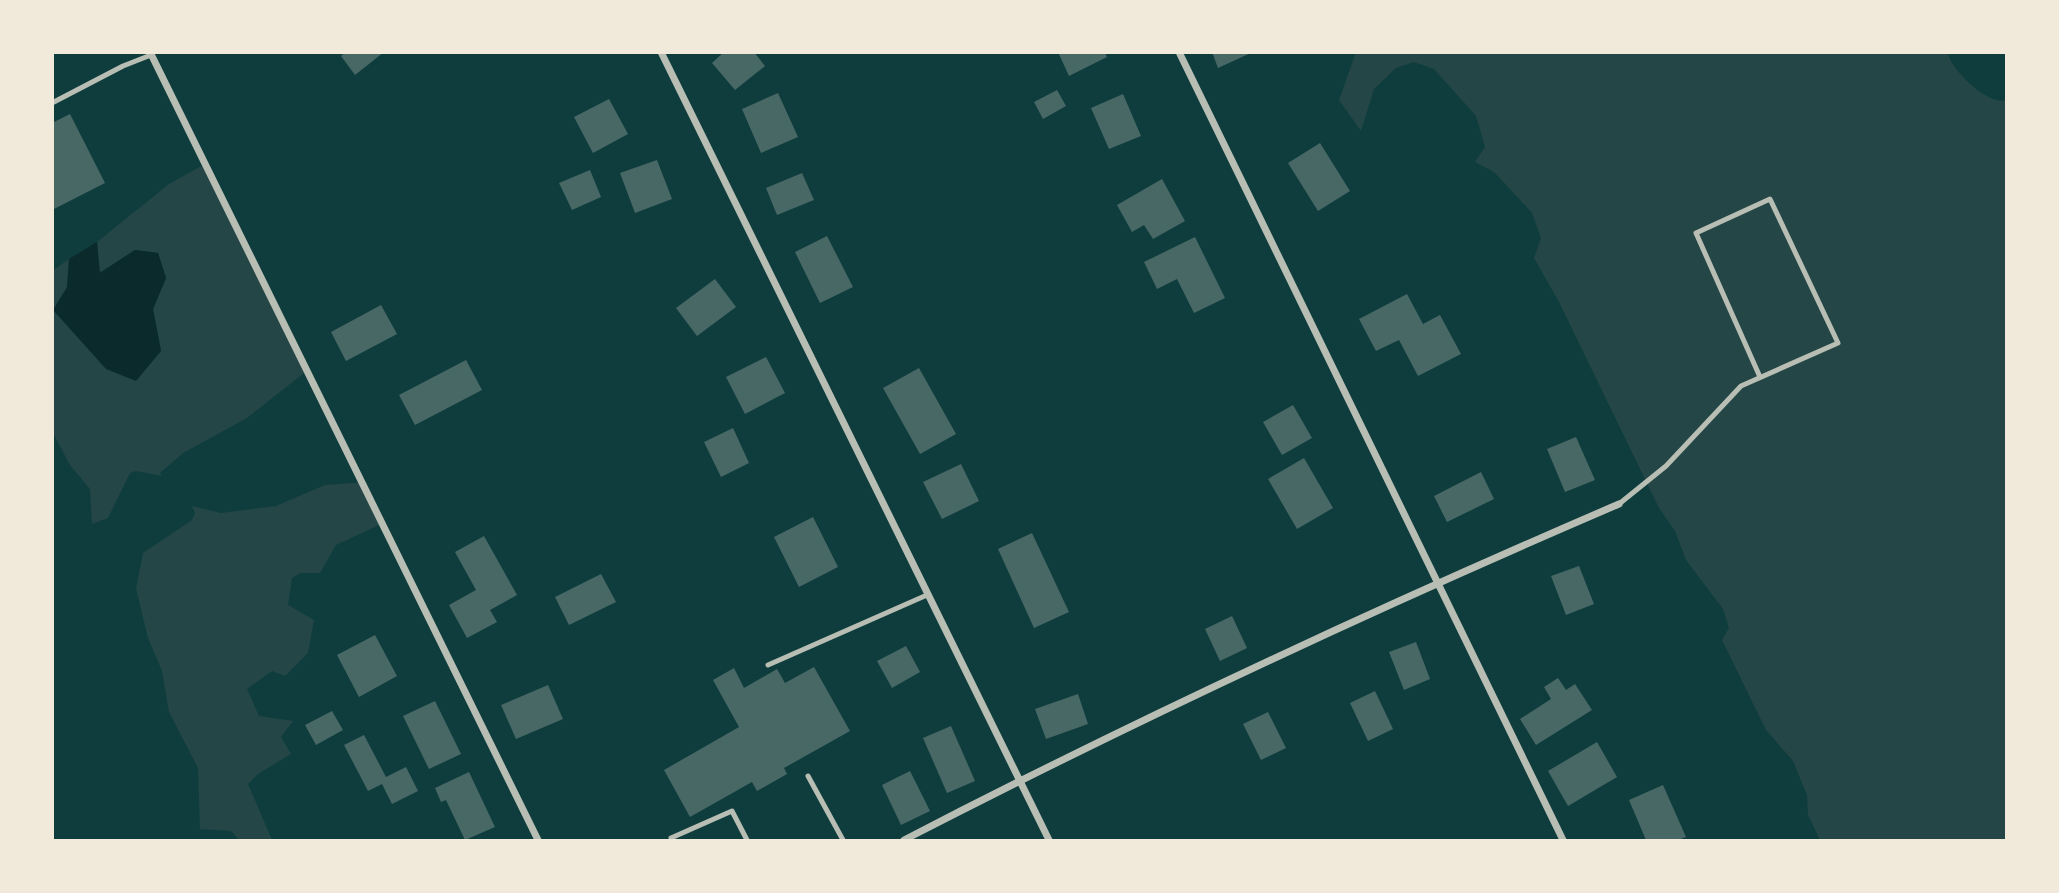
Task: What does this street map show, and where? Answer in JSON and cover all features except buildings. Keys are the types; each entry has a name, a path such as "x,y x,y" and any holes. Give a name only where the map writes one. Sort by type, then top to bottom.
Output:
{"street":[{"path":"661,52 1049,841"},
{"path":"1179,52 1563,841"},
{"path":"150,54 538,841"},
{"path":"904,841 1020,780 1437,582 1619,504"}],"lane":[{"path":"52,103 150,54"},
{"path":"1619,504 1666,466 1741,386 1838,343 1770,199 1696,233 1760,377"},
{"path":"768,665 928,595"},
{"path":"808,776 843,841"},
{"path":"672,841 671,838 732,811 747,841"}],"shaded area":[{"path":"1356,52 1948,53 1955,68 1971,85 1990,97 2006,100 2006,840 1820,840 1808,815 1807,795 1793,761 1766,730 1722,640 1729,628 1723,609 1686,560 1675,531 1659,508 1559,302 1534,258 1541,238 1532,213 1494,172 1475,162 1485,147 1476,116 1434,69 1414,62 1396,68 1374,89 1361,131 1339,100"},
{"path":"205,164 211,168 309,369 247,418 183,453 160,473 162,476 136,471 130,473 108,518 92,524 90,489 70,465 53,433 52,271 69,259 67,287 161,351 153,309 166,278 158,253 135,250 99,273 97,242 169,184"},
{"path":"97,242 100,273 135,250 158,253 166,278 153,309 161,351 136,381 106,369 53,310 67,287 69,259"},
{"path":"366,482 383,523 336,545 320,573 301,573 292,578 288,605 314,620 308,653 285,676 272,671 247,689 259,716 293,721 281,737 291,754 258,774 248,784 272,840 239,840 231,831 200,829 198,768 169,712 162,671 148,638 136,589 143,553 192,520 195,513 192,506 221,513 276,506 325,485"}]}
